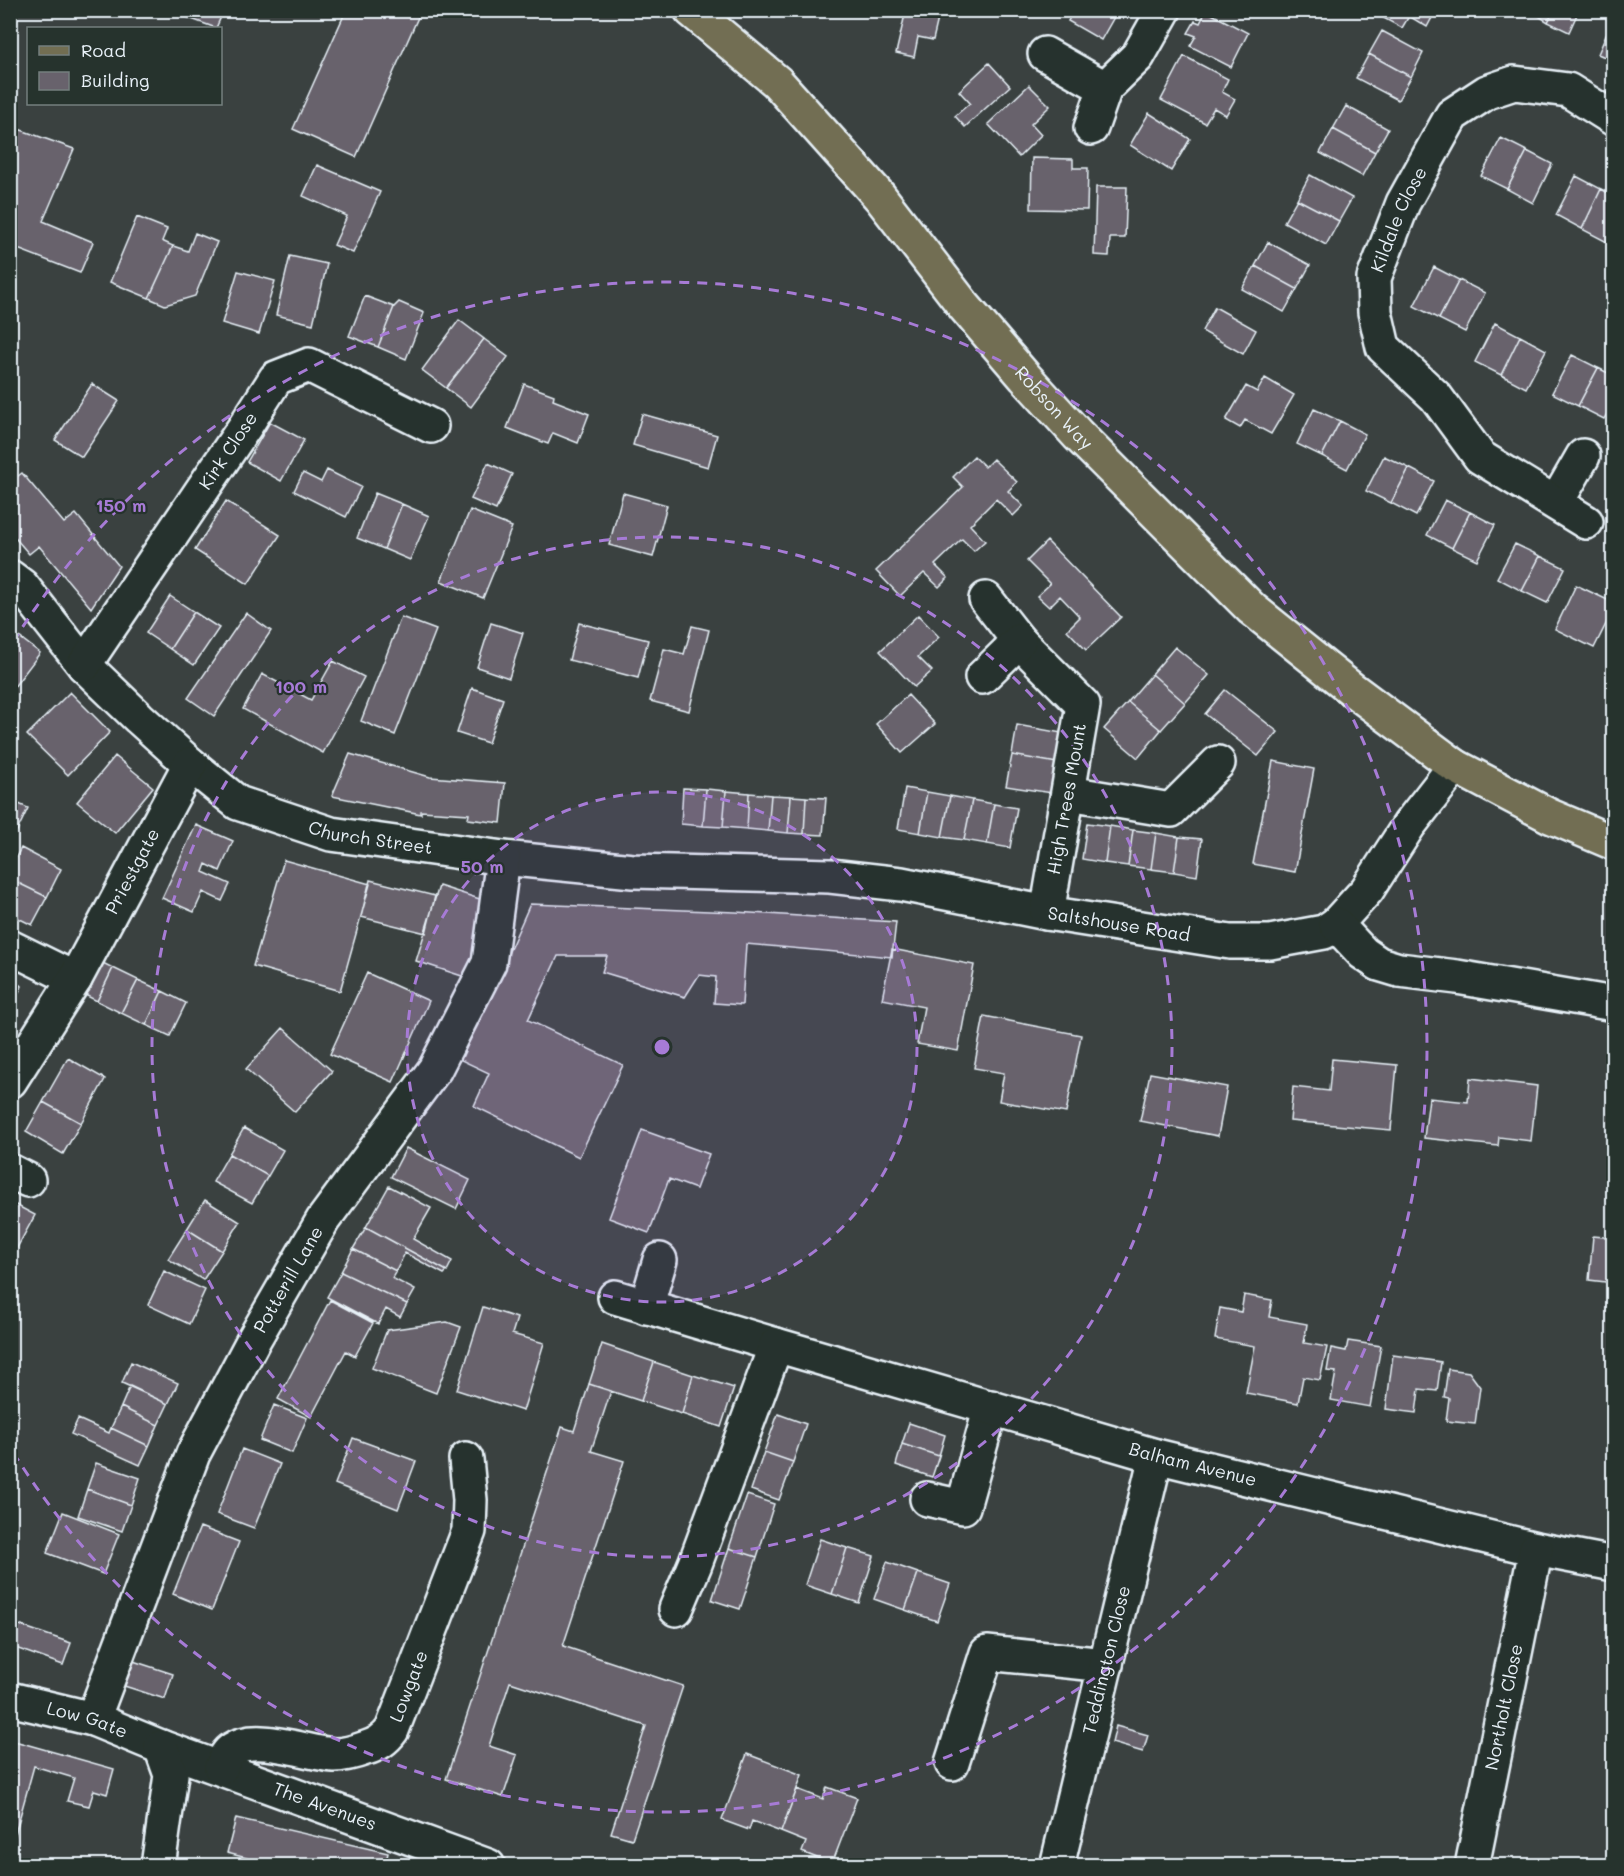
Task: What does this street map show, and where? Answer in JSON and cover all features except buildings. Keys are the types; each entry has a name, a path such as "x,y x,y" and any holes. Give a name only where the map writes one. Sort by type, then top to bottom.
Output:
{"main road":[{"name":"Robson Way","path":"691,10 777,82 880,197 964,306 1025,377 1078,435 1252,609 1353,690 1455,766"},
{"path":"1455,766 1550,816 1614,843"}],"street":[{"path":"1090,128 1105,88 1138,56 1164,10"},
{"path":"1045,54 1105,88"},
{"name":"Kildale Close","path":"1586,522 1480,457 1436,397 1383,347 1375,312 1374,278 1403,202 1452,115 1487,92 1514,83 1568,90 1614,119"},
{"name":"Kirk Close","path":"84,665 276,378 309,365 431,426"},
{"path":"1556,503 1583,456"},
{"name":"Church Street","path":"10,577 22,586 84,665 138,718 238,803 331,834 503,858 633,871 800,874 901,884"},
{"name":"High Trees Mount","path":"986,599 1019,641 1083,705 1047,913"},
{"path":"982,677 1019,641"},
{"path":"1069,793 1171,810 1218,763"},
{"name":"Priestgate","path":"10,1081 75,979 190,764"},
{"name":"Saltshouse Road","path":"901,884 1047,913 1230,942 1270,942 1302,937 1324,932 1336,924 1367,890 1408,825 1455,766"},
{"name":"Potterill Lane","path":"93,1719 193,1454 253,1341 323,1220 435,1069 489,963 503,858"},
{"path":"1336,924 1363,953 1379,964 1399,970 1457,977 1614,1004"},
{"path":"10,947 75,979"},
{"path":"646,1307 660,1260"},
{"name":"Balham Avenue","path":"615,1297 1156,1456 1536,1549 1614,1564"},
{"path":"676,1609 776,1345"},
{"path":"927,1499 963,1507 991,1407"},
{"name":"Teddington Close","path":"1057,1866 1156,1456"},
{"name":"Lowgate","path":"221,1768 226,1756 233,1749 246,1744 275,1744 332,1755 346,1755 374,1746 386,1739 392,1730 469,1531 470,1500 466,1459"},
{"name":"Northolt Close","path":"1472,1866 1536,1549"},
{"path":"952,1763 987,1653 1106,1665"},
{"name":"Low Gate","path":"10,1699 93,1719 161,1748"},
{"path":"158,1866 171,1775 161,1748"},
{"name":"The Avenues","path":"161,1748 489,1866"}]}
